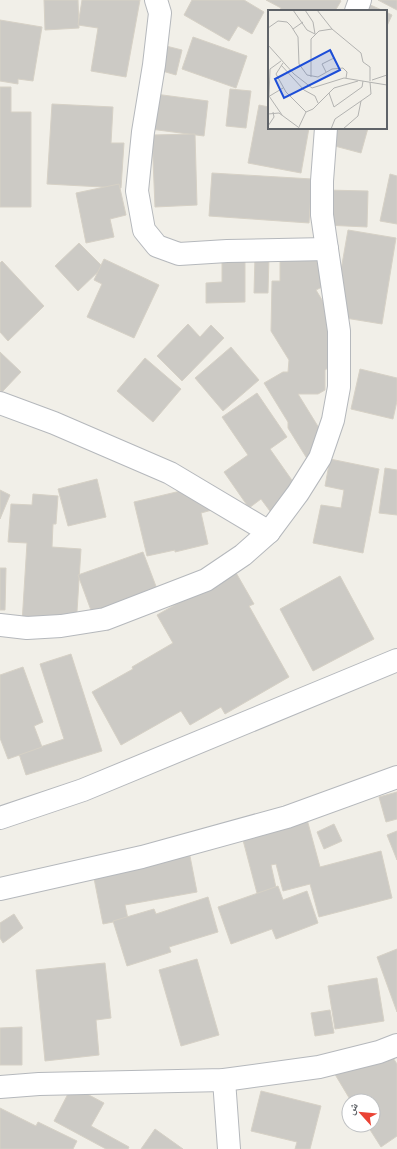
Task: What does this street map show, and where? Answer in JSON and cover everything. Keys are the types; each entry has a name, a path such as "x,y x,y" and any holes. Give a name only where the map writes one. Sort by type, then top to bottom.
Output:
{"street":[{"path":"156,0 160,13 154,65 143,132 137,191 144,230 158,246 179,254 227,251 327,249"},
{"path":"356,10 360,0"},
{"path":"0,625 27,628 61,626 105,619 206,580 243,555 268,532 298,494 320,458 333,420 339,387 339,331 322,215 322,181 326,129"},
{"path":"0,403 170,473 268,532"},
{"path":"0,818 83,790 397,660"},
{"path":"0,889 142,857 287,817 397,777"},
{"path":"0,1087 40,1084 224,1080 319,1067 379,1052 397,1045"},
{"path":"224,1080 229,1149"}],"building":[{"path":"44,0 78,0 79,28 45,30"},
{"path":"82,0 140,0 126,77 91,71 98,28 78,25"},
{"path":"192,0 244,0 264,12 252,34 238,26 229,41 184,15"},
{"path":"266,0 341,1 336,10 280,10 281,8"},
{"path":"359,0 382,10 352,10"},
{"path":"378,0 397,0 397,10"},
{"path":"387,12 392,15 387,26"},
{"path":"0,20 42,27 33,81 18,79 18,84 0,81"},
{"path":"193,37 247,56 236,88 182,69"},
{"path":"158,44 182,50 176,75 152,68"},
{"path":"0,87 11,87 11,112 31,112 31,207 0,207"},
{"path":"230,89 251,91 246,128 226,126"},
{"path":"155,94 208,101 204,136 150,129"},
{"path":"52,104 113,107 111,143 124,143 121,188 47,184"},
{"path":"259,105 268,107 268,129 309,129 301,173 248,163"},
{"path":"336,129 368,129 361,153 331,145"},
{"path":"195,134 197,205 155,207 152,135"},
{"path":"212,173 312,179 309,223 209,216"},
{"path":"390,174 397,176 397,224 380,221"},
{"path":"119,184 126,215 110,219 114,237 86,243 76,193"},
{"path":"326,190 368,191 367,227 325,225"},
{"path":"348,230 396,238 382,324 333,316"},
{"path":"79,243 103,267 78,291 55,266"},
{"path":"280,248 326,249 326,285 316,290 336,323 331,366 325,370 325,390 318,394 298,394 327,441 311,465 288,428 288,422 264,383 283,372 288,372 289,360 271,331 272,281 280,281"},
{"path":"255,256 269,256 268,293 254,293"},
{"path":"245,258 245,302 206,303 206,283 222,282 222,259"},
{"path":"104,259 159,285 134,338 87,317 102,284 94,280"},
{"path":"2,261 44,306 8,341 0,332 0,263"},
{"path":"188,324 200,337 211,325 224,338 182,381 157,356"},
{"path":"231,347 259,380 223,411 195,378"},
{"path":"0,352 21,372 2,392 0,390"},
{"path":"145,358 181,389 153,422 117,391"},
{"path":"360,369 397,378 397,401 393,419 351,409"},
{"path":"257,393 287,437 270,449 296,486 278,522 261,499 249,508 224,472 248,455 222,417"},
{"path":"330,459 379,469 363,553 313,543 321,505 341,508 344,490 325,486"},
{"path":"385,468 397,470 397,515 379,513"},
{"path":"97,479 106,517 68,526 58,489"},
{"path":"206,485 212,510 201,513 208,544 175,552 175,550 147,556 134,502"},
{"path":"0,490 10,495 0,519"},
{"path":"33,494 58,496 56,524 53,524 52,547 81,549 76,627 22,623 27,543 8,542 11,504 32,505"},
{"path":"143,552 157,589 92,613 78,575"},
{"path":"0,568 6,568 5,610 0,610"},
{"path":"235,571 254,604 249,606 289,677 225,714 221,707 190,725 181,711 121,745 92,692 133,669 132,667 173,643 157,615"},
{"path":"340,576 374,639 313,671 280,609"},
{"path":"71,654 102,751 26,775 19,754 64,739 40,664"},
{"path":"23,667 43,722 34,726 42,747 8,759 0,738 0,675"},
{"path":"397,792 397,819 386,822 379,797"},
{"path":"305,812 320,867 381,851 392,898 319,917 310,884 283,891 276,864 271,865 277,892 258,897 239,825"},
{"path":"334,824 342,841 324,849 317,832"},
{"path":"397,831 397,860 387,835"},
{"path":"187,841 197,892 125,905 128,919 103,924 90,858"},
{"path":"278,886 283,900 307,891 318,923 276,939 272,929 231,944 218,907"},
{"path":"208,897 218,932 169,947 171,952 127,966 113,921 154,909 156,914"},
{"path":"14,914 23,928 3,943 0,938 0,923"},
{"path":"397,949 397,1012 377,957"},
{"path":"197,959 219,1035 181,1046 159,970"},
{"path":"105,963 111,1018 96,1020 99,1055 45,1061 36,970"},
{"path":"377,978 384,1021 335,1029 328,986"},
{"path":"330,1010 334,1033 315,1036 311,1013"},
{"path":"22,1027 22,1065 0,1065 0,1028"},
{"path":"381,1039 397,1064 397,1136 381,1147 372,1133 381,1133 381,1093 346,1093 333,1071"},
{"path":"72,1086 104,1103 91,1126 129,1147 128,1149 106,1149 54,1121"},
{"path":"261,1091 321,1106 310,1149 295,1149 297,1142 251,1131"},
{"path":"0,1108 36,1126 38,1122 77,1141 73,1149 0,1149"},
{"path":"155,1129 183,1149 141,1149"}]}
